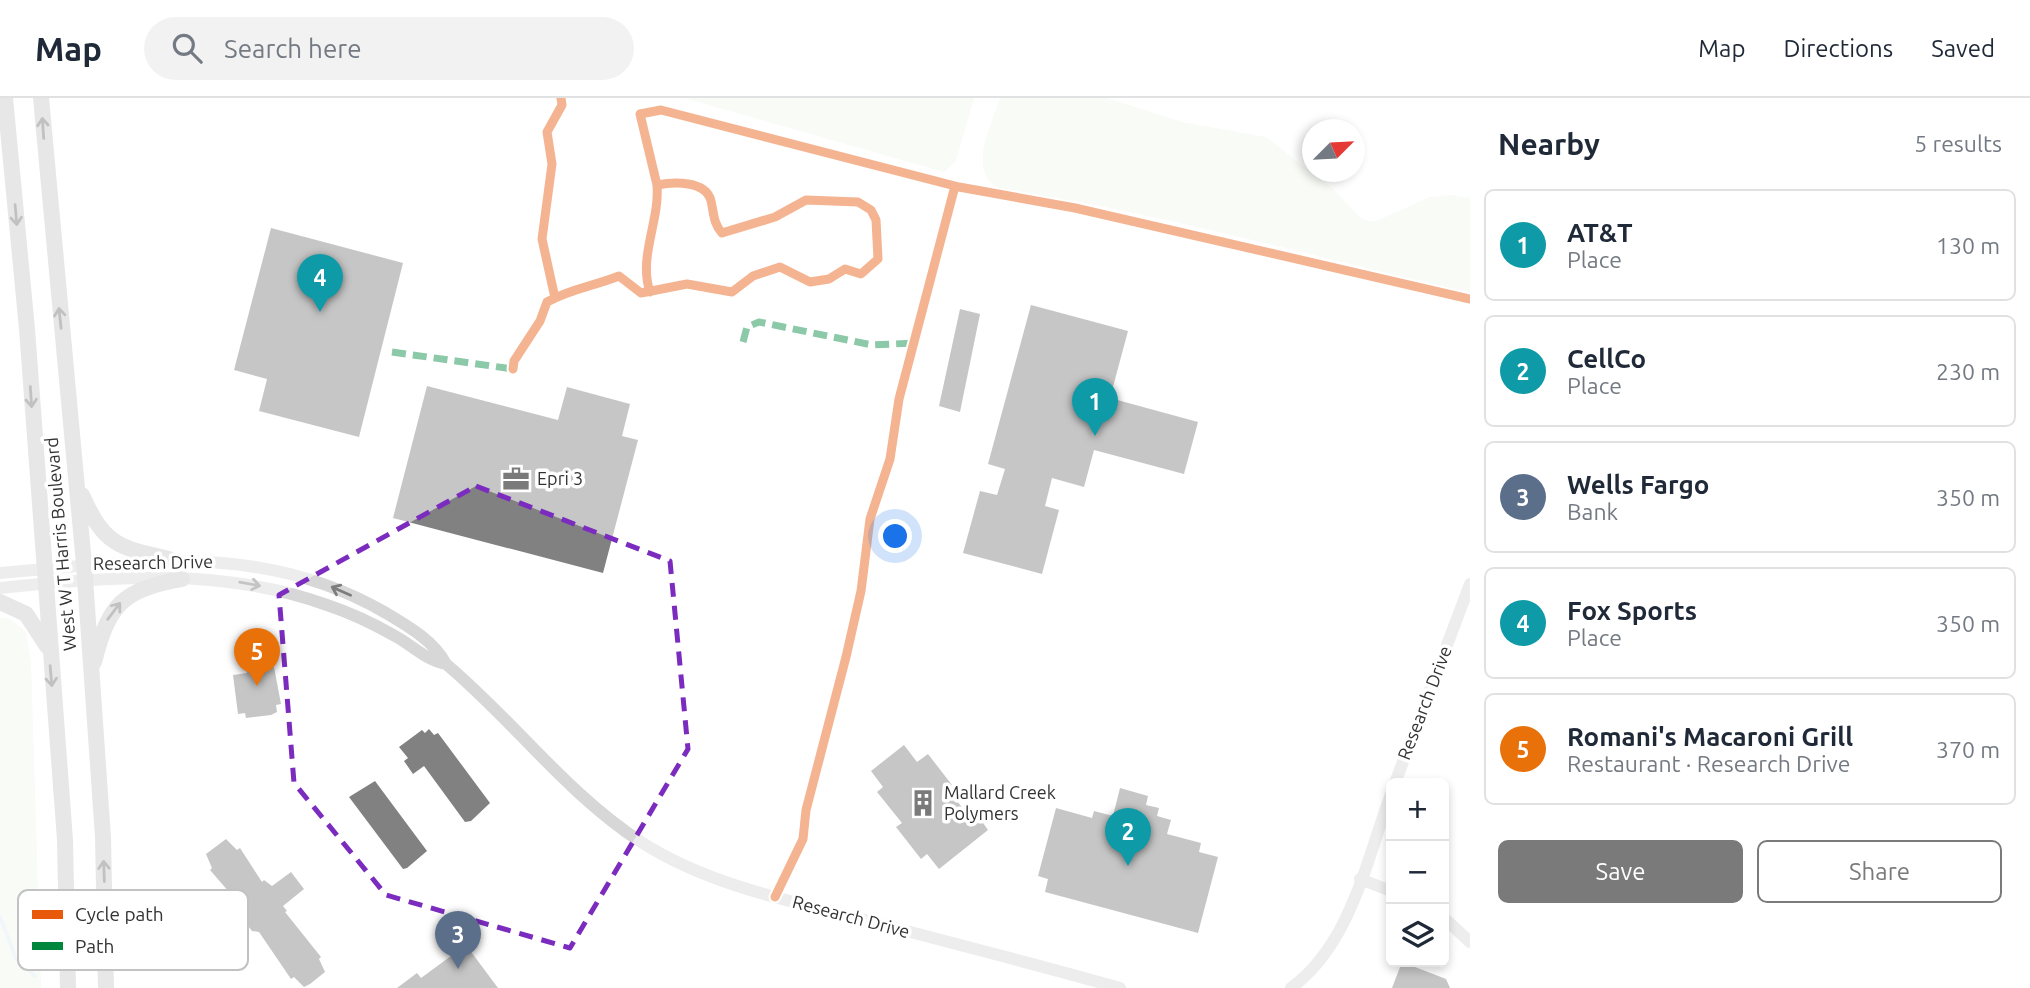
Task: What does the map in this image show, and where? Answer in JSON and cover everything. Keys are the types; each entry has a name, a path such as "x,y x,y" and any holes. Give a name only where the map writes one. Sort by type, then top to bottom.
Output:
{"main road":[{"name":"West W T Harris Boulevard","path":"5,98 45,576 48,650 65,840 66,890"},
{"name":"West W T Harris Boulevard","path":"41,98 84,564 103,837 104,890"},
{"path":"76,481 97,527 105,537 125,548 169,559"},
{"path":"91,675 101,634 116,606 136,590 182,579"},
{"path":"0,602 26,614 48,650"},
{"name":"West W T Harris Boulevard","path":"68,970 68,988"},
{"name":"West W T Harris Boulevard","path":"106,970 106,988"}],"street":[{"name":"Research Drive","path":"45,576 84,564 169,559 267,567 335,588 405,625 435,647 446,664 583,799 633,837 677,862 730,884 1120,988"},
{"path":"0,573 45,576"},
{"name":"Research Drive","path":"45,576 85,581 149,576 240,582 300,595 368,622 428,657 446,664"},
{"path":"0,588 45,576"},
{"name":"Research Drive","path":"1397,778 1470,584"},
{"path":"1290,988 1320,963 1331,947 1386,808"},
{"path":"1360,879 1386,889"},
{"path":"1449,923 1470,942"}],"highlighted area":[{"path":"476,486 670,561 688,749 570,948 386,895 294,783 279,595"}],"shaded area":[{"path":"684,98 974,98 956,161 944,172"},
{"path":"1000,98 1107,98 1182,122 1266,137 1302,165 1302,182 1324,182 1362,219 1374,222 1430,197 1451,195 1470,198 1470,293 1178,223 999,188 992,184 983,165 989,130"},
{"path":"0,618 10,619 26,632 31,662 38,890 18,890 18,970 40,970 41,988 0,988"}],"building":[{"path":"271,228 403,263 359,437 259,411 267,379 234,370"},
{"path":"1031,305 1128,331 1110,398 1198,422 1184,474 1094,450 1084,487 1052,478 1045,506 1059,510 1042,574 963,553 980,491 997,495 1005,469 988,464"},
{"path":"960,309 980,314 960,412 939,406"},
{"name":"Epri 3","path":"427,386 558,420 567,387 630,404 622,436 638,440 603,573 393,518"},
{"path":"258,664 258,668 274,667 281,704 276,705 277,712 271,715 246,718 245,713 238,714 233,675 247,673 246,666"},
{"path":"429,729 434,735 438,733 490,803 471,821 465,822 424,766 413,774 404,761 408,758 399,747 422,730 425,733"},
{"name":"Mallard Creek Polymers","path":"904,745 917,762 928,754 952,785 947,788 971,819 977,814 988,830 939,869 927,854 921,859 896,827 902,823 877,792 883,787 871,771"},
{"path":"375,781 427,851 407,868 403,869 349,797"},
{"path":"1120,788 1148,796 1146,805 1159,808 1157,816 1171,820 1167,834 1201,843 1199,852 1218,857 1198,933 1045,892 1048,879 1038,876 1056,808 1092,818 1094,811 1113,816"},
{"path":"226,839 237,850 240,848 262,882 264,880 272,886 291,872 304,889 283,906 287,911 285,912 321,957 319,959 325,972 304,987 294,977 291,979 259,932 252,931 248,926 248,890 227,890 210,870 212,868 206,854"},
{"path":"466,945 498,988 397,988 417,973 421,978"},
{"path":"1400,967 1415,967 1446,979 1450,988 1392,988"}],"waterway":[{"path":"0,916 18,961"},
{"path":"28,970 35,976"}],"marked path":[{"path":"743,342 747,327 759,322 872,345 915,343"},
{"path":"392,352 513,369"}],"cycle path":[{"path":"555,298 542,239 552,164 547,132 562,105 561,98"},
{"path":"513,369 514,361 540,321 547,302 619,276 641,293 687,284 732,292 753,276 780,267 810,282 829,279 845,269 861,274 878,259 876,220 871,210 858,202 806,200 775,217 722,233 715,222 708,194 703,189 680,183 657,185 640,114 661,110 959,187 1075,208 1470,299"},
{"path":"650,292 646,266 657,185"},
{"path":"775,897 803,839 806,810 861,591 870,519 890,459 899,399 955,186"}],"place":[{"name":"Fox Sports","path":"320,312"},
{"name":"AT&T","path":"1095,436"},
{"name":"Epri 3","path":"516,479"},
{"name":"Romani's Macaroni Grill","path":"257,686"},
{"name":"Mallard Creek Polymers","path":"923,803"},
{"name":"CellCo","path":"1128,866"},
{"name":"Wells Fargo","path":"458,969"}]}
